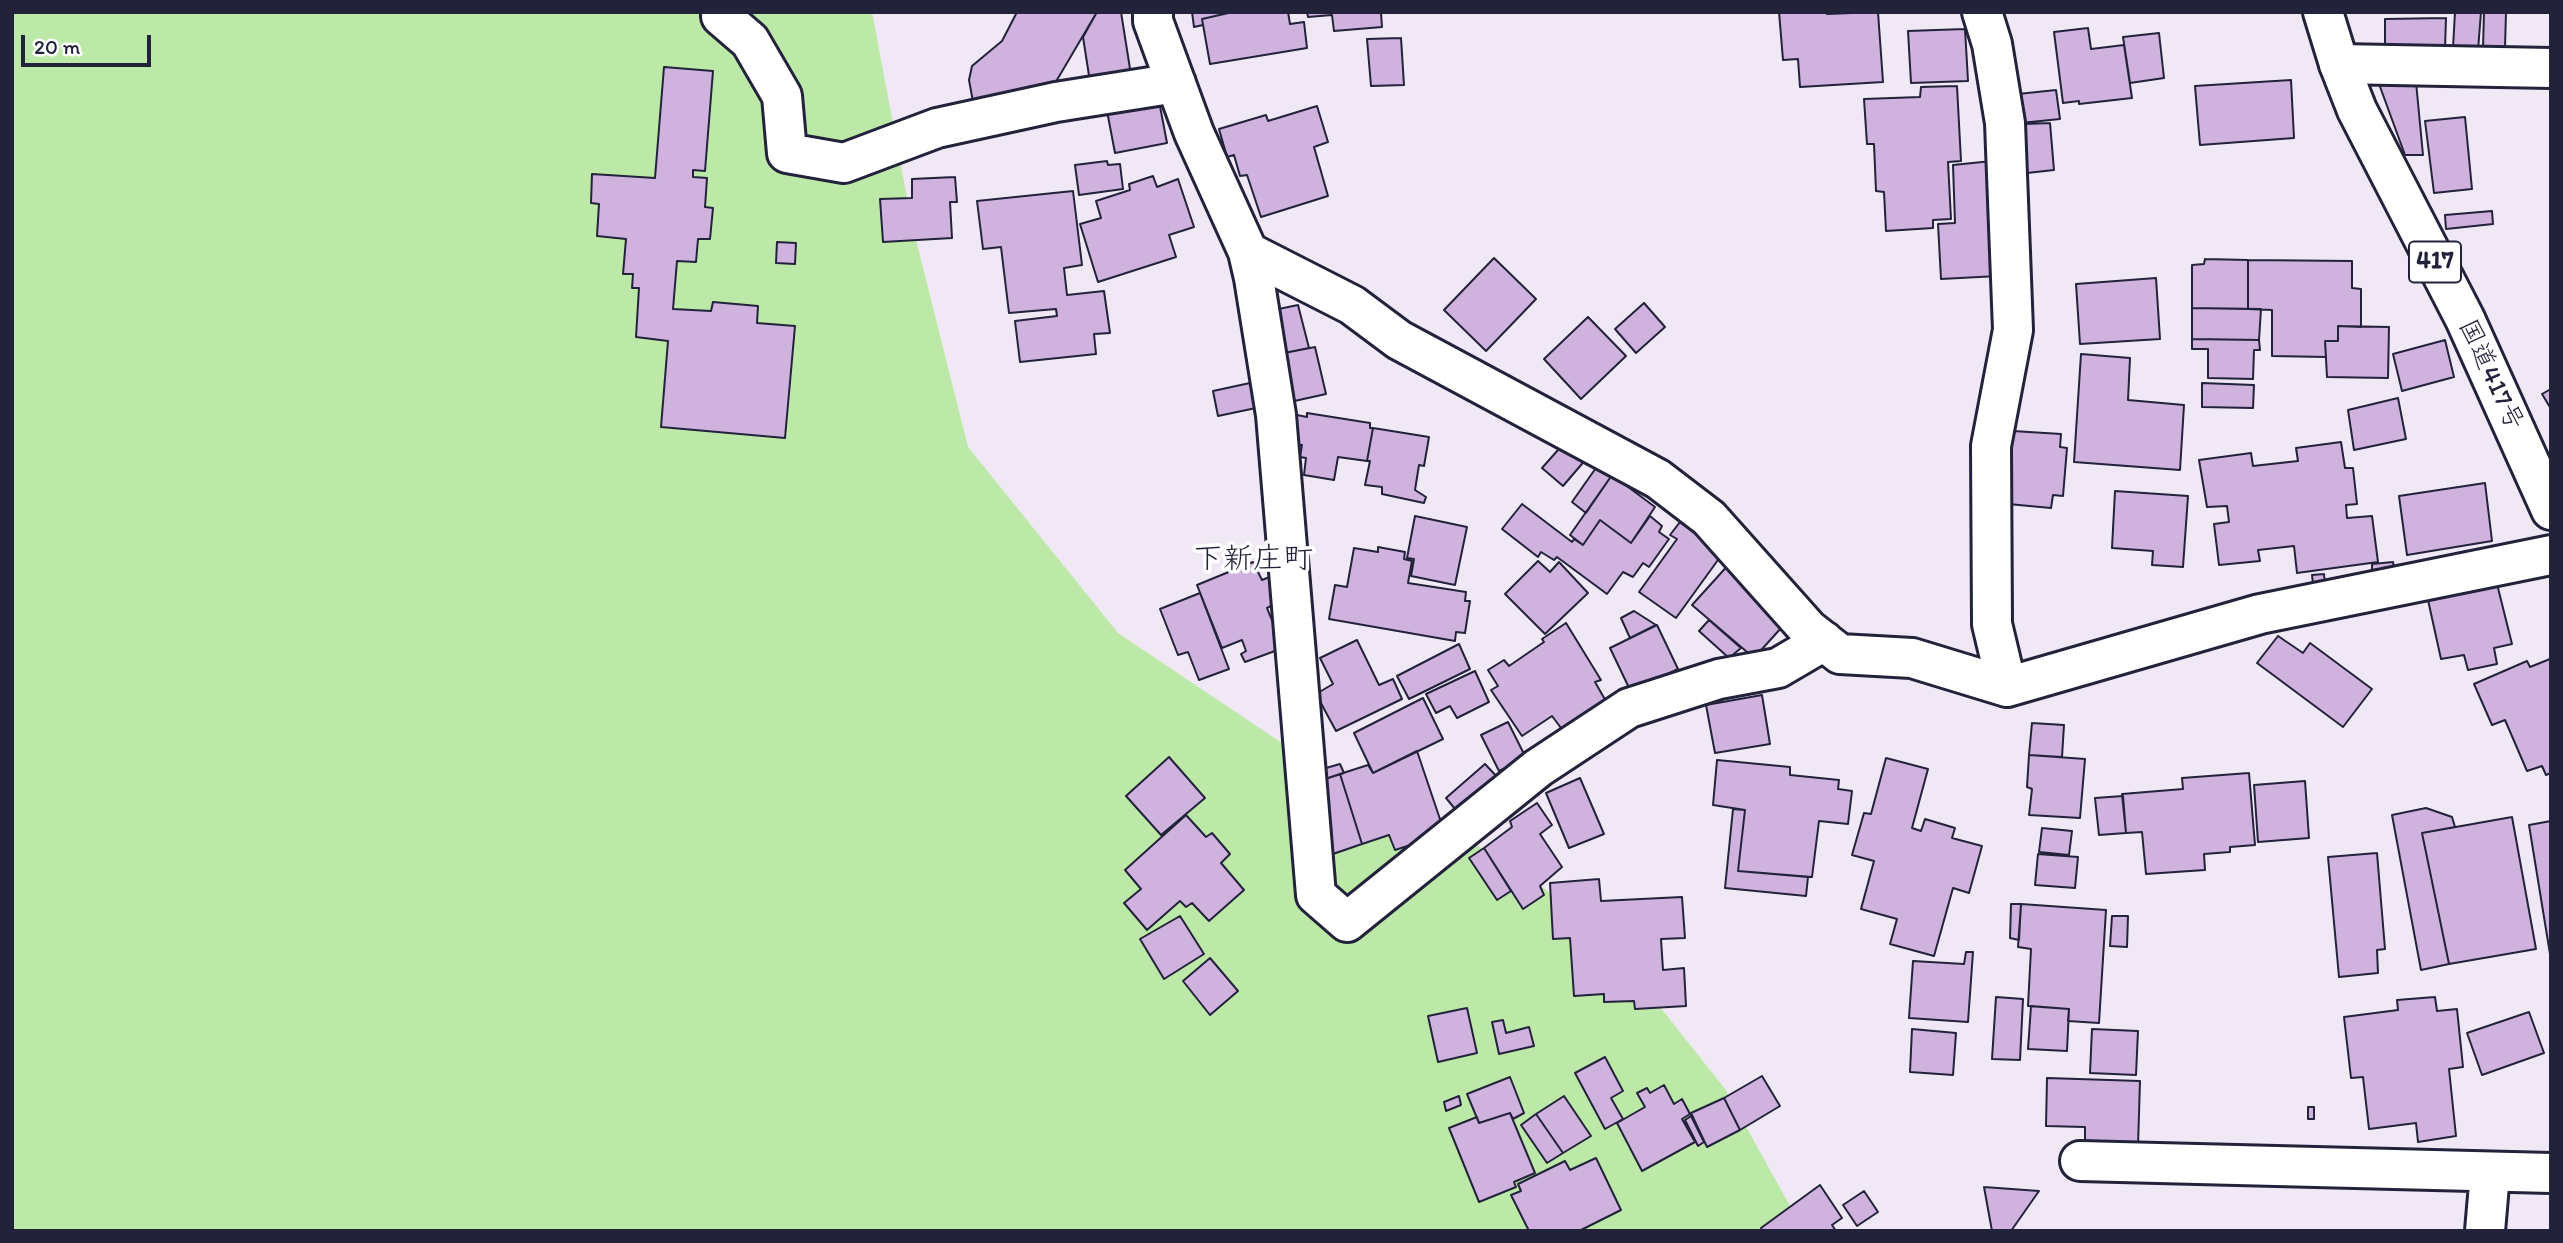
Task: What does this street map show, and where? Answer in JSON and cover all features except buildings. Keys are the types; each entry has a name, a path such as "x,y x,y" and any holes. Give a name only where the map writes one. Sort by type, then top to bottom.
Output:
{"main road":[{"path":"1153,12 1153,21 1194,133 1248,252 1276,415 1316,895 1347,922 1538,768 1629,708 1719,679 1778,667 1824,641"},
{"path":"1982,12 1992,44 2005,122 2013,330 1991,446 1992,624 2007,687"},
{"name":"国道417号","path":"2323,12 2357,110 2465,319 2551,510"},
{"path":"722,16 750,41 782,96 787,153 844,163 937,128 1056,102 1175,83"},
{"path":"2339,64 2551,68"},
{"path":"1248,252 1352,305 1399,340 1658,480 1709,518 1808,629 1840,654 1912,658 2007,687 2260,614 2551,555"},
{"path":"2080,1161 2551,1173"},
{"path":"2485,1231 2490,1173"}],"green space":[{"path":"12,12 872,12 912,224 968,447 1118,633 1328,774 1513,863 1607,940 1725,1089 1804,1231 12,1231"}],"district":[{"name":"下新庄町","path":"1253,560"}]}
